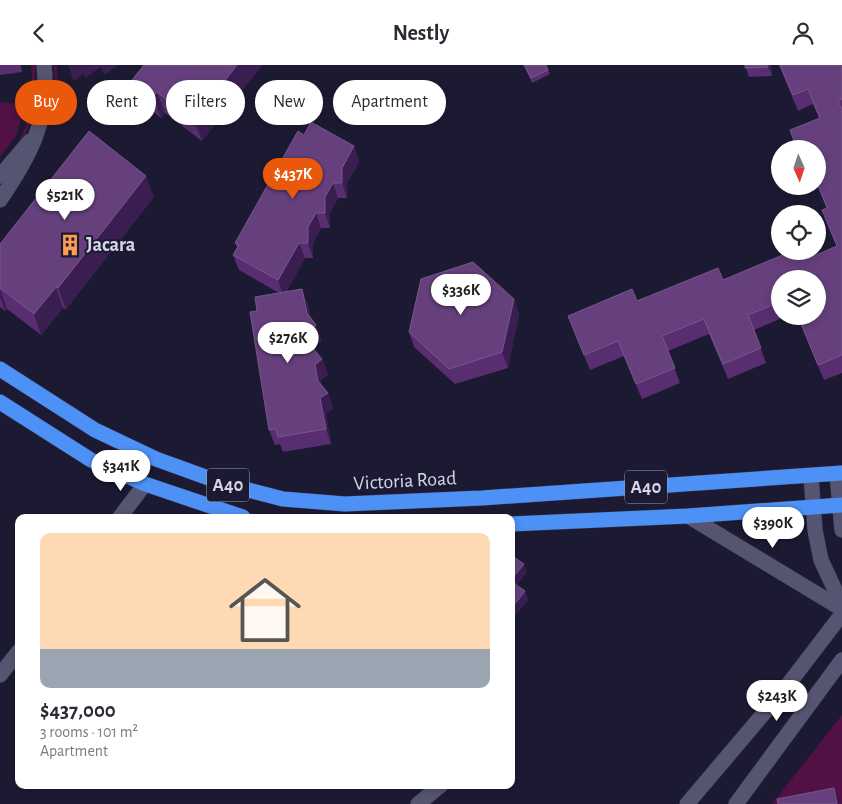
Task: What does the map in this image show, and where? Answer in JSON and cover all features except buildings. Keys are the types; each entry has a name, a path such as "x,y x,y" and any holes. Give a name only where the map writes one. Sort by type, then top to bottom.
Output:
{"highway":[{"name":"Victoria Road","path":"0,369 95,430 147,455 225,484 283,499 345,504 482,498 840,474"},
{"name":"A40","path":"0,402 91,460 145,485 234,514"},
{"name":"A40","path":"515,524 688,516 841,505"}],"street":[{"path":"0,200 25,163 39,131 45,100 44,65"},
{"path":"0,176 39,131"},
{"path":"840,474 842,530"},
{"path":"811,476 815,530 821,560 842,605"},
{"path":"122,514 145,485"},
{"path":"688,516 842,609"},
{"path":"687,804 787,686 842,614"},
{"path":"0,675 15,656"},
{"path":"736,804 842,660"},
{"path":"418,804 436,789"}],"shaded area":[{"path":"31,65 35,65 35,80 32,80"},
{"path":"54,65 57,65 57,80 54,80"},
{"path":"0,102 15,104 15,125 19,125 16,136 0,157"},
{"path":"26,125 30,125 16,147 21,137"},
{"path":"842,715 842,804 772,804"}],"place":[{"name":"Jacara","path":"70,245"}]}
